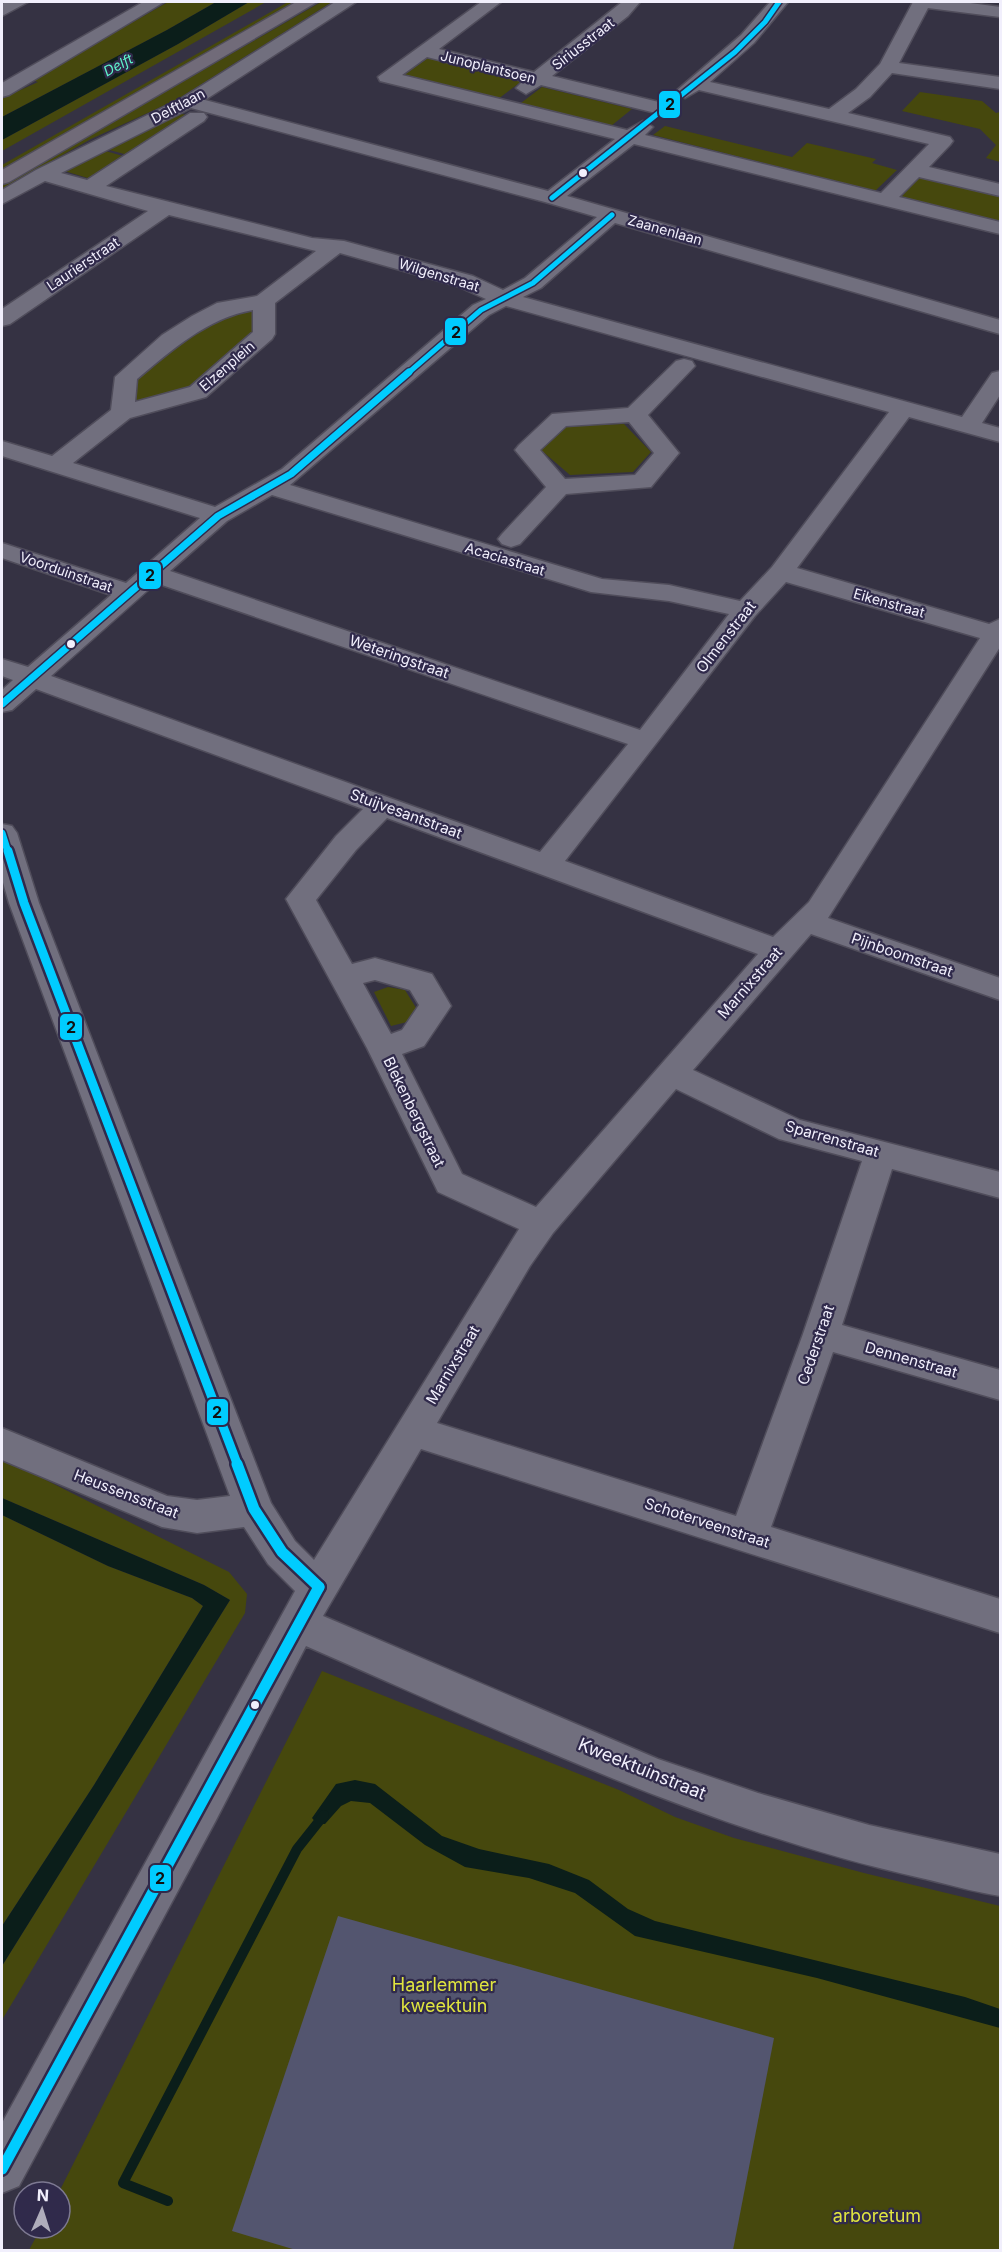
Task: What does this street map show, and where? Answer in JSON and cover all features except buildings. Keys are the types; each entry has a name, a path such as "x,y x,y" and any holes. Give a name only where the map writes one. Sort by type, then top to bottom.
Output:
{"main road":[{"path":"2,158 183,57 274,2"},
{"name":"Delftlaan","path":"2,178 308,2"}],"street":[{"path":"2,11 19,2"},
{"path":"2,91 155,2"},
{"name":"Delftlaan","path":"2,198 43,174 189,102 347,2"},
{"path":"424,51 492,2"},
{"name":"Siriusstraat","path":"503,105 538,80 622,12 631,2"},
{"path":"552,198 735,52 765,22 779,2"},
{"path":"832,116 863,93 888,68 922,2"},
{"path":"927,2 1000,12"},
{"name":"Junoplantsoen","path":"664,110 424,51 387,77 1000,228"},
{"path":"888,68 1000,83"},
{"path":"2,69 28,76"},
{"path":"696,84 943,141 886,199"},
{"name":"Zaanenlaan","path":"189,102 552,198 1000,327"},
{"name":"Delftlaan","path":"91,187 211,108"},
{"path":"915,170 1000,190"},
{"name":"Wilgenstraat","path":"43,174 164,209 174,208 312,244 337,245 465,281 506,299 691,358 1000,435"},
{"name":"Laurierstraat","path":"2,319 164,209"},
{"path":"2,704 218,516 291,474 481,310 533,283 612,215"},
{"path":"122,413 126,377 170,339 225,308 264,301 337,245"},
{"name":"Elzenplein","path":"55,465 122,413 198,392 243,355 264,334 264,301"},
{"path":"559,487 527,450 561,418 635,415 691,358"},
{"path":"968,426 1000,378"},
{"name":"Olmenstraat","path":"547,864 646,741 746,610 781,572 903,409"},
{"path":"502,548 559,487 642,482 668,453 635,415"},
{"path":"2,448 218,516"},
{"name":"Acaciastraat","path":"261,491 502,548 600,586 669,593 746,610"},
{"name":"Voorduinstraat","path":"2,550 130,593"},
{"name":"Eikenstraat","path":"781,572 998,630"},
{"name":"Weteringstraat","path":"153,574 646,741"},
{"name":"Marnixstraat","path":"7,2142 207,1796 297,1623 518,1256 541,1224 671,1073 805,921 820,909 998,630"},
{"name":"Stuijvesantstraat","path":"2,667 779,950"},
{"path":"382,806 346,843 302,899 345,977 375,969 421,982 435,1006 413,1038 383,1048"},
{"path":"2,833 13,906 254,1509 266,1531 297,1572 319,1587"},
{"name":"Pijnboomstraat","path":"805,921 1000,989"},
{"name":"Blekenbergstraat","path":"345,977 450,1183 541,1224"},
{"name":"Sparrenstraat","path":"671,1073 791,1130 1000,1185"},
{"name":"Cederstraat","path":"748,1536 821,1334 880,1153"},
{"name":"Dennenstraat","path":"821,1334 1000,1385"},
{"name":"Schoterveenstraat","path":"413,1431 1000,1616"},
{"name":"Heussensstraat","path":"2,1443 181,1517 200,1518 254,1509"},
{"name":"Kweektuinstraat","path":"297,1623 651,1776 758,1814 869,1846 1000,1875"}],"green space":[{"path":"168,2 216,2 2,117 2,99 38,82 32,80"},
{"path":"249,2 266,2 2,151 2,140 178,44"},
{"path":"288,2 299,2 2,172 2,165"},
{"path":"321,2 332,2 178,99 91,139 2,189 2,186"},
{"path":"428,58 522,81 498,99 404,75"},
{"path":"542,87 632,109 611,126 521,103"},
{"path":"920,92 982,101 996,113 1000,112 1000,162 986,158 996,145 980,129 902,111"},
{"path":"174,113 188,115 128,155 102,148"},
{"path":"665,126 792,157 807,143 876,159 872,163 897,170 875,191 653,135"},
{"path":"99,149 126,157 91,179 61,170"},
{"path":"922,175 1000,194 1000,221 901,197"},
{"path":"264,301 258,334 193,390 156,401 131,402 133,375 193,327"},
{"path":"624,424 651,452 633,472 570,475 541,450 567,426"},
{"path":"388,987 405,990 418,1011 411,1021 391,1026 374,992"},
{"path":"2,1458 229,1572 247,1594 245,1613 2,2020 2,1966 230,1600 204,1585 2,1498"},
{"path":"2,1515 108,1566 192,1598 203,1606 94,1785 2,1926"},
{"name":"Haarlemmer kweektuin","path":"322,1671 619,1790 675,1817 734,1838 1000,1906 1000,2250 29,2250 34,2240 72,2240 72,2180 65,2180"}],"water":[{"name":"Delft","path":"216,2 249,2 178,44 2,140 2,117"},
{"path":"2,1498 204,1585 230,1600 2,1966 2,1926 94,1785 203,1606 192,1598 108,1566 2,1515"},
{"path":"355,1780 375,1784 442,1836 479,1849 549,1864 589,1880 628,1909 655,1921 965,1997 1000,2009 1000,2028 817,1978 635,1936 575,1893 529,1878 465,1867 425,1845 370,1803 351,1801 341,1806 325,1824 317,1824 312,1818 336,1784"}],"waterway":[{"path":"168,2201 123,2183 297,1849 324,1815"}],"transit line":[{"name":"2","path":"552,198 735,52 765,22 779,2"},
{"name":"2","path":"2,704 218,516 291,474 481,310 533,283 612,215"},
{"name":"2","path":"2,833 24,903 254,1509 282,1552 319,1587"},
{"name":"2","path":"2,2169 319,1587"}],"park label":[{"name":"arboretum","path":"877,2216"}]}
